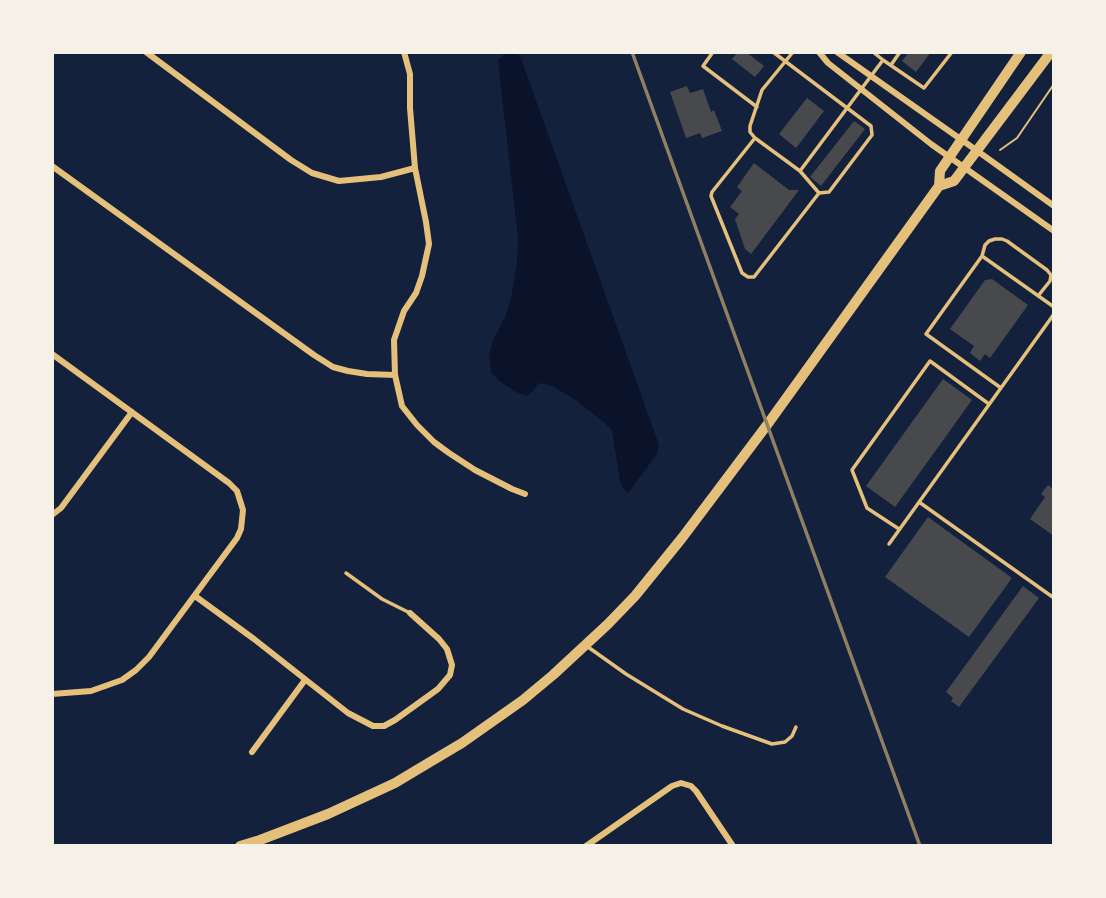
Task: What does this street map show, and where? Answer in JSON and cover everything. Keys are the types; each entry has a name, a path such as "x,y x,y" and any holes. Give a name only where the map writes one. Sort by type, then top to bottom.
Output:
{"main road":[{"path":"240,845 328,814 396,783 494,722 586,646 635,596 767,425 939,186 940,171 1021,52"},
{"path":"939,186 954,181 1051,52"}],"street":[{"path":"146,52 290,160 312,173 339,181 382,177 415,168"},
{"path":"404,52 410,74 415,168 429,244 416,293 404,311 394,340 395,375 402,406 433,442 475,470 525,494"},
{"path":"819,52 828,62 949,157 1054,231"},
{"path":"837,52 1054,206"},
{"path":"52,166 333,367 367,374 395,375"},
{"path":"52,354 229,483 237,491 243,510 241,529 236,538 149,657 136,670 122,680 91,691 52,694"},
{"path":"52,516 61,508 132,412"},
{"path":"195,596 362,722 373,726 384,726 395,720 445,683 450,676 452,665 447,649 410,613"},
{"path":"252,752 305,680"},
{"path":"586,845 672,786 681,783 696,791 733,845"}],"lane":[{"path":"713,52 703,66 757,107"},
{"path":"755,138 711,196 742,273 748,277 754,277 819,193 829,192 872,135 871,126 773,52"},
{"path":"793,52 762,90 750,132 800,172 819,193"},
{"path":"873,52 924,89 951,52"},
{"path":"891,65 900,52"},
{"path":"800,172 883,60"},
{"path":"1001,387 926,334 982,256 989,241 1002,239 1047,270 1051,275 1050,281 1038,296"},
{"path":"982,256 1054,307"},
{"path":"889,544 1054,314"},
{"path":"899,529 867,508 852,470 930,361 989,404"},
{"path":"919,502 1054,598"},
{"path":"346,573 382,599 410,613"},
{"path":"586,646 683,709 722,726 772,744 785,742 796,727"}],"path":[{"path":"1000,150 1017,138 1054,83"}],"water":[{"path":"505,53 518,53 522,61 659,445 657,454 627,493 620,481 612,431 606,424 577,401 552,386 541,383 526,396 499,381 491,372 489,356 492,343 511,299 517,261 518,238 498,61"}],"building":[{"path":"738,52 746,52 764,66 755,77 732,59"},
{"path":"909,52 931,52 916,72 902,61"},
{"path":"687,86 690,93 703,89 711,112 714,110 722,131 702,138 700,133 686,138 670,92"},
{"path":"807,98 824,111 796,148 779,134"},
{"path":"854,121 865,129 821,186 810,177"},
{"path":"754,163 789,190 799,190 751,254 745,249 735,219 739,214 730,207 742,191 737,187"},
{"path":"992,279 1028,305 990,358 985,354 980,361 970,353 974,346 950,329 985,280"},
{"path":"943,379 972,400 895,507 866,486"},
{"path":"1048,485 1052,488 1054,486 1054,536 1030,519 1045,497 1041,494"},
{"path":"928,517 1012,578 969,637 885,577"},
{"path":"1023,586 1039,598 959,707 951,701 953,698 946,692"}],"railway":[{"path":"632,52 920,846"}]}
